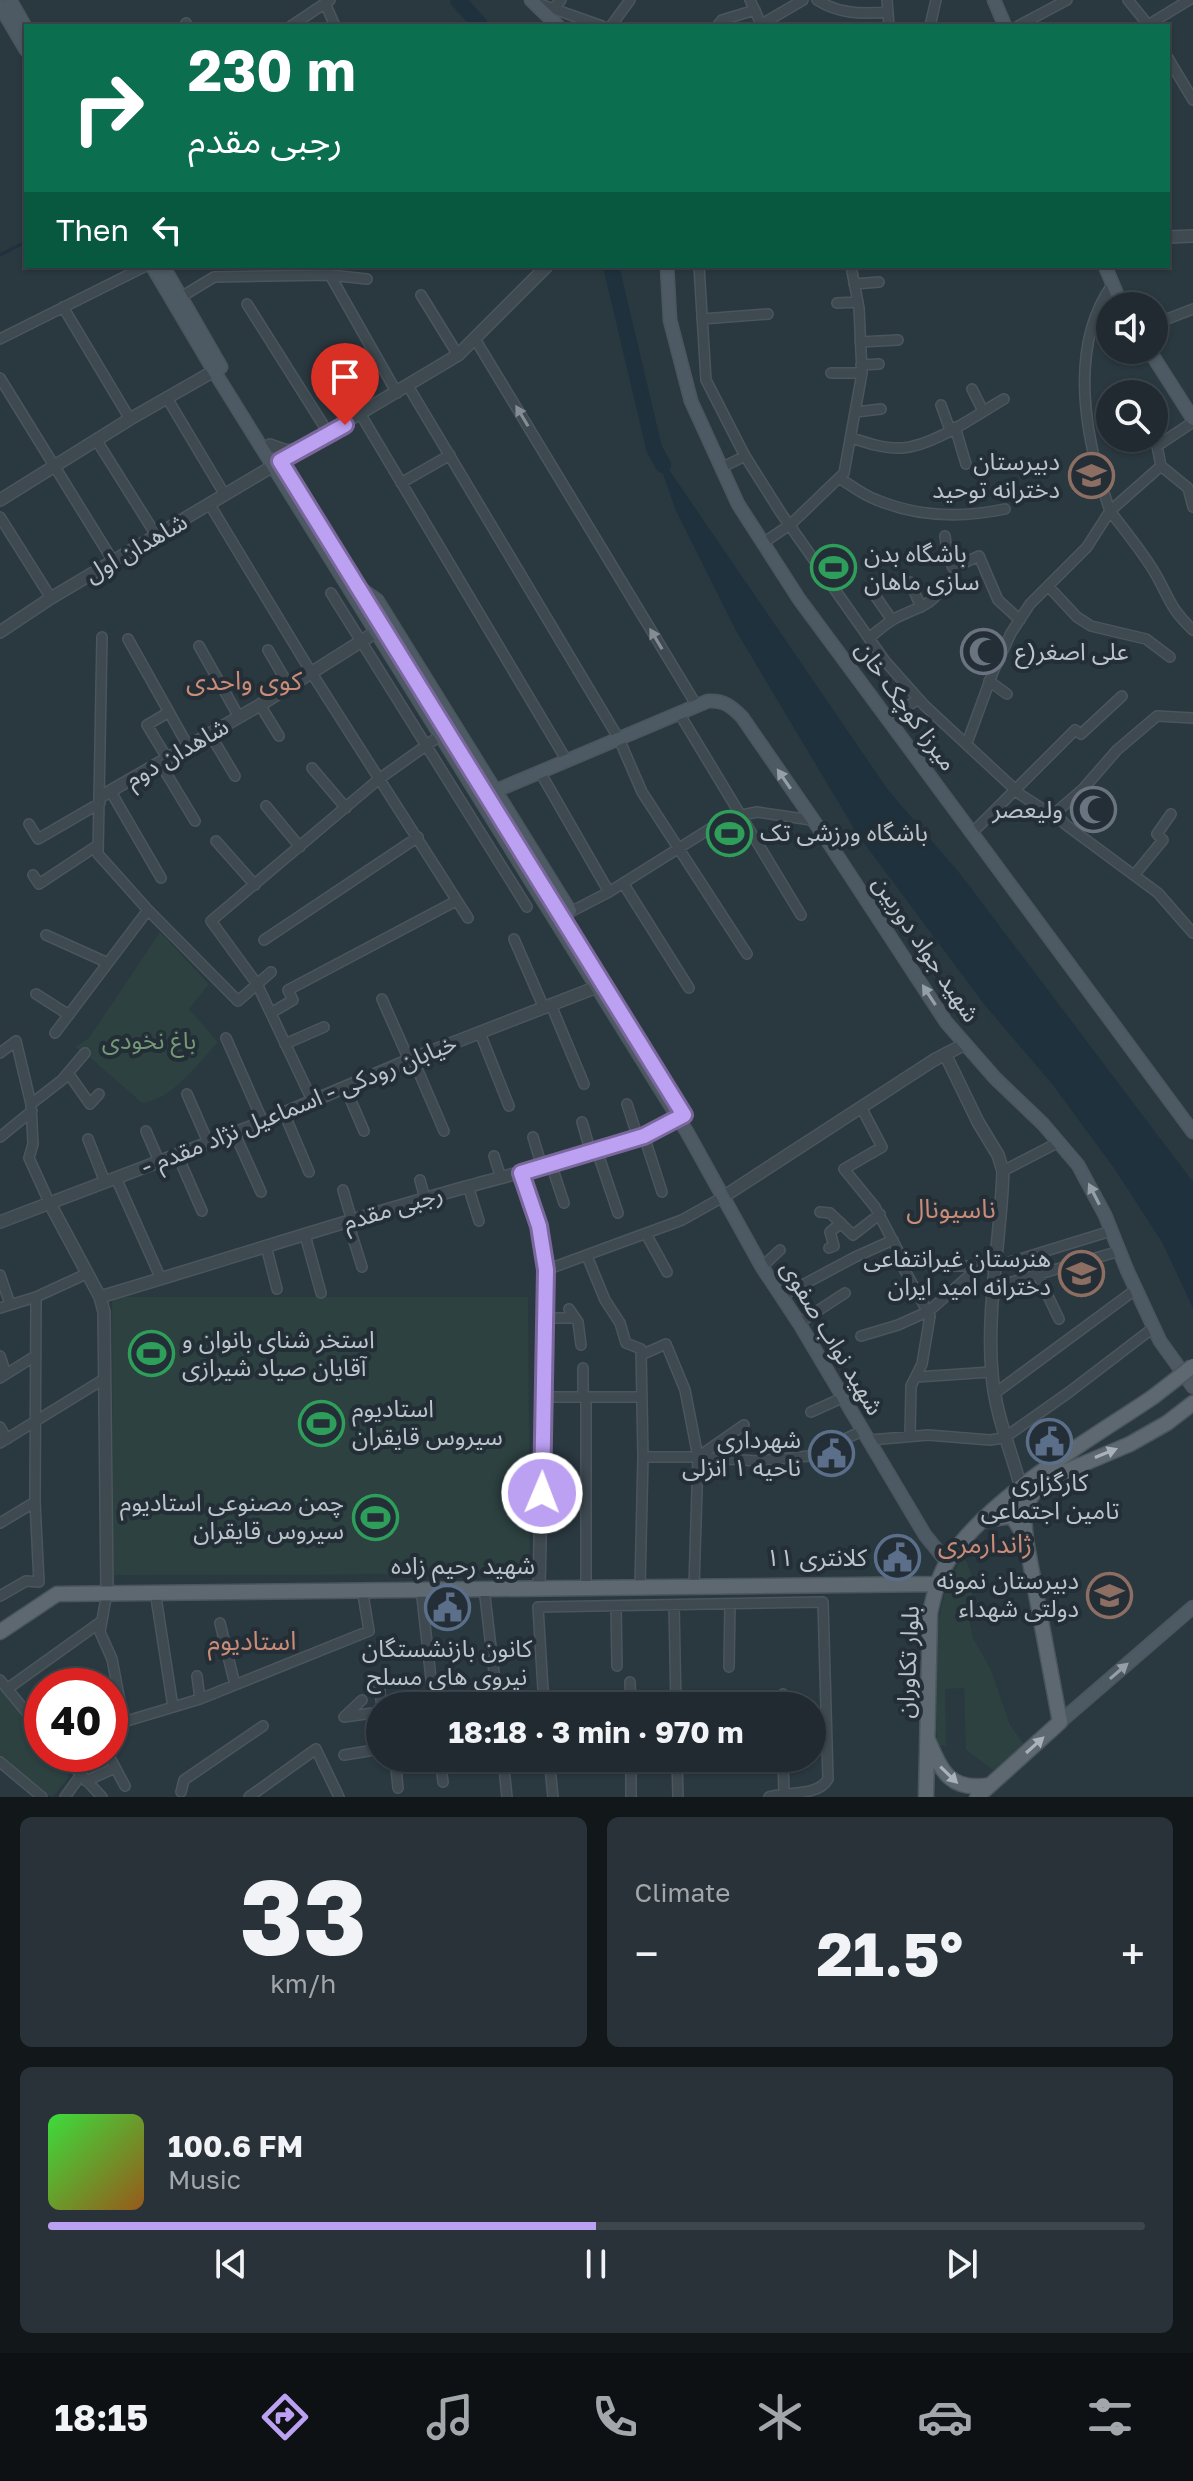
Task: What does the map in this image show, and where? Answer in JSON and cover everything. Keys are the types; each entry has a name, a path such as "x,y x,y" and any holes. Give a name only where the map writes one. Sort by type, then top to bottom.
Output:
{"main road":[{"path":"10,0 24,24"},
{"path":"994,0 1004,24"},
{"path":"532,1 556,24"},
{"path":"0,6 24,47"},
{"path":"153,268 214,371 356,585 562,916 681,1117"},
{"path":"164,268 270,445 276,464 376,632 562,916"},
{"name":"میرزا کوچک خان","path":"667,268 670,320 691,401 738,504 799,599 1193,1132"},
{"path":"1106,268 1115,292"},
{"path":"1158,364 1193,421"},
{"path":"356,585 377,600 495,791 597,987 681,1117"},
{"name":"شهید جواد دوربین","path":"495,791 708,701 730,705 742,717 946,1022 995,1078 1059,1142 1088,1182 1153,1328 1193,1387"},
{"name":"شهید نواب صفوی","path":"681,1117 762,1267 799,1323 925,1535 947,1562"},
{"name":"بلوار تکاوران","path":"926,1797 930,1613 937,1584 947,1562 983,1520 1021,1488 1193,1366"},
{"path":"1060,1722 1023,1509 1035,1491 1057,1475 1130,1444 1167,1423 1193,1403"},
{"path":"983,1520 1012,1516 1026,1540"},
{"name":"شهید رحیم زاده","path":"57,1594 362,1588 937,1584"},
{"path":"0,1632 57,1594"},
{"path":"977,1797 1193,1607"},
{"path":"926,1736 941,1769 952,1780 959,1785 973,1787 991,1784"}],"street":[{"path":"553,9 561,0"},
{"path":"612,24 630,0"},
{"path":"750,0 762,24"},
{"path":"764,24 803,0"},
{"path":"817,0 827,7 858,14 886,12"},
{"path":"887,0 889,24"},
{"path":"930,24 936,0"},
{"path":"1022,24 1067,0"},
{"path":"1128,0 1147,24"},
{"path":"1152,24 1189,0"},
{"path":"294,24 328,1 334,24"},
{"path":"532,1 596,24"},
{"path":"719,24 722,20 755,10"},
{"path":"1170,61 1193,100"},
{"path":"1170,237 1192,240"},
{"path":"0,339 142,268"},
{"name":"شاهدان اول","path":"0,632 51,598 458,355 545,268"},
{"path":"699,268 706,380 745,456 885,661 919,699 1017,791 1135,874 1158,893 1193,933"},
{"path":"763,543 791,524 844,473 862,369 858,302 851,268"},
{"path":"330,275 397,393"},
{"path":"181,297 214,277 330,275 367,279"},
{"path":"854,284 879,282"},
{"path":"1112,285 1100,302 1089,335 1086,388 1093,452 1110,511 1155,573 1167,601 1193,630"},
{"path":"421,295 458,355"},
{"path":"837,303 858,302"},
{"path":"247,304 329,434"},
{"path":"63,307 130,419"},
{"path":"1168,319 1193,309"},
{"path":"702,319 768,314"},
{"path":"475,339 697,706"},
{"path":"860,342 898,340"},
{"path":"831,373 879,364"},
{"path":"0,500 214,371"},
{"path":"0,378 113,561"},
{"path":"408,386 619,739 642,792 747,954"},
{"path":"972,389 983,411"},
{"path":"167,398 225,495"},
{"path":"852,438 869,444 901,448 925,443 1004,399"},
{"path":"941,405 966,464"},
{"path":"856,412 881,409"},
{"path":"361,415 567,761"},
{"path":"1193,421 1157,446 1161,466 1188,488 1193,507"},
{"path":"97,441 156,535"},
{"path":"270,445 287,451 303,448"},
{"path":"401,483 450,455"},
{"path":"721,468 745,456"},
{"path":"967,743 1001,652 1030,604 1087,547 1110,511 1161,466"},
{"path":"839,478 877,500 933,514 954,516 1005,509"},
{"path":"210,505 311,672 468,918"},
{"path":"0,517 51,598"},
{"path":"945,536 953,568 979,556 998,600 1020,620"},
{"path":"832,584 848,574"},
{"path":"910,582 921,607"},
{"path":"869,638 892,620 936,597 943,584"},
{"path":"1048,586 1077,617 1091,626 1146,639 1170,657"},
{"path":"331,593 527,907"},
{"path":"876,597 892,620"},
{"name":"شاهدان دوم","path":"104,797 376,632"},
{"path":"102,637 104,797 98,854 148,910 238,1001 271,972"},
{"path":"128,639 188,746"},
{"path":"199,646 239,717"},
{"path":"268,650 289,686"},
{"path":"989,681 1007,694"},
{"path":"972,833 1075,730 1081,734 1122,696"},
{"path":"887,718 919,699"},
{"path":"260,705 279,736"},
{"path":"169,712 147,725 195,821"},
{"path":"679,713 801,915"},
{"path":"1063,822 1055,813 1083,789 1117,750 1157,716 1193,718"},
{"path":"210,734 235,776"},
{"path":"312,1100 257,984 211,921 379,779 441,735"},
{"path":"312,768 346,808"},
{"path":"540,772 609,892"},
{"path":"29,824 38,839 104,797"},
{"path":"104,797 161,878"},
{"path":"266,806 300,847"},
{"path":"562,916 609,892 727,818 757,812 811,820"},
{"path":"1135,874 1163,840 1157,834 1171,814"},
{"path":"264,940 418,837"},
{"path":"216,841 255,885"},
{"path":"33,875 39,884 98,845"},
{"path":"623,883 689,988"},
{"path":"271,1013 293,1000 288,990 456,901"},
{"path":"55,1033 148,910"},
{"path":"46,935 108,963"},
{"path":"514,939 584,1084"},
{"name":"- خیابان رودکی - اسماعیل نژاد مقدم","path":"0,1222 263,1122 411,1059 597,987"},
{"path":"36,994 69,1015"},
{"path":"382,999 444,1131"},
{"path":"285,1044 324,1027"},
{"path":"480,1033 509,1106"},
{"path":"226,1038 263,1122"},
{"path":"0,1053 16,1041 32,1108 33,1144 29,1158 100,1297 104,1312 107,1592 100,1632 114,1668"},
{"path":"546,1270 682,1220 965,1044"},
{"path":"0,1137 85,1053"},
{"path":"945,1054 998,1155 1003,1171 991,1372 1004,1438 1015,1462 1021,1488"},
{"path":"68,1073 90,1104 99,1094"},
{"path":"345,1087 364,1131"},
{"path":"187,1094 208,1142"},
{"path":"627,1104 662,1192"},
{"path":"861,1107 882,1147 844,1169 880,1214 904,1262 903,1267 930,1316 922,1364 911,1386 910,1436"},
{"path":"284,1113 309,1172"},
{"name":"رجبی مقدم","path":"100,1297 468,1186 594,1152 641,1137 681,1117"},
{"path":"582,1122 618,1213"},
{"path":"146,1131 159,1161"},
{"path":"234,1132 261,1192"},
{"path":"533,1137 564,1203"},
{"path":"88,1139 161,1279"},
{"path":"1003,1171 1059,1142"},
{"path":"177,1154 202,1211"},
{"path":"494,1156 501,1178"},
{"path":"521,1173 539,1226 546,1270 539,1588"},
{"path":"420,1180 425,1199"},
{"path":"468,1186 479,1221"},
{"path":"343,1190 362,1267"},
{"path":"820,1212 830,1213 853,1235 880,1214"},
{"path":"829,1248 834,1246 830,1232 841,1223"},
{"path":"904,1262 997,1266 1111,1231"},
{"path":"646,1234 667,1272"},
{"path":"305,1235 321,1293"},
{"path":"782,1296 893,1240"},
{"path":"266,1246 277,1289"},
{"path":"762,1267 780,1250"},
{"path":"994,1287 1120,1251"},
{"path":"587,1256 605,1300 620,1323 626,1343 641,1349 643,1457 640,1587"},
{"path":"1087,1261 1094,1285"},
{"path":"861,1336 898,1325 929,1311 979,1267"},
{"path":"0,1275 5,1306 36,1297 86,1274"},
{"path":"1038,1275 1059,1319"},
{"path":"994,1394 1135,1290"},
{"path":"799,1323 845,1293"},
{"path":"36,1297 35,1502 39,1582"},
{"path":"545,1318 572,1313 581,1345"},
{"path":"643,1457 757,1461 809,1456 866,1436 1004,1438 1153,1328"},
{"path":"641,1355 666,1344 685,1390 698,1457 694,1587"},
{"path":"0,1356 3,1376 35,1356"},
{"path":"583,1368 586,1588"},
{"path":"917,1377 991,1372"},
{"path":"0,1427 3,1441 104,1379"},
{"path":"544,1397 641,1397"},
{"path":"811,1412 842,1398"},
{"path":"698,1457 744,1425"},
{"path":"0,1521 35,1502"},
{"path":"0,1596 26,1581 39,1582 57,1594"},
{"path":"128,1721 200,1699 369,1631 362,1588"},
{"path":"421,1588 432,1692"},
{"path":"484,1588 496,1692"},
{"path":"155,1591 173,1707"},
{"path":"543,1692 538,1607 823,1602 828,1779 825,1786 817,1790 769,1797"},
{"path":"729,1667 730,1604"},
{"path":"674,1605 676,1692"},
{"path":"616,1606 617,1666"},
{"path":"7,1689 102,1621"},
{"path":"220,1623 235,1685"},
{"path":"197,1676 200,1699"},
{"path":"0,1680 24,1709"},
{"path":"630,1682 630,1692"},
{"path":"379,1686 380,1692"},
{"path":"362,1700 344,1717 366,1714"},
{"path":"191,1797 178,1794 184,1780 263,1726"},
{"path":"249,1797 316,1749 339,1797"},
{"path":"344,1755 366,1751"},
{"path":"0,1762 42,1797"},
{"path":"78,1772 102,1797"},
{"path":"65,1797 84,1778 103,1772"},
{"path":"117,1772 125,1786"},
{"path":"396,1772 398,1788"},
{"path":"442,1772 443,1782"},
{"path":"504,1772 507,1797"},
{"path":"550,1772 553,1797"},
{"path":"631,1772 631,1797"},
{"path":"677,1772 678,1797"},
{"path":"783,1772 784,1793"}],"green space":[{"name":"باغ نخودی","path":"160,932 209,984 189,1009 218,1042 174,1088 142,1103 75,1047 89,1038"},
{"name":"استادیوم سیروس قایقران","path":"112,1297 528,1297 530,1574 113,1575"},
{"path":"964,1555 974,1581 969,1617 973,1638 991,1670 1010,1725 1025,1746 993,1770 966,1750 964,1688 945,1689 946,1746 938,1745 934,1688 938,1624 946,1589"},
{"path":"0,1688 24,1717 24,1772 68,1772 68,1778 53,1797 37,1791 0,1759"}],"water":[{"path":"654,448 888,790 961,875 1193,1182 1193,1308 1162,1242 1114,1168 1053,1085 984,1004 858,835 735,629 676,511"}],"waterway":[{"path":"458,0 479,24"},
{"path":"0,255 24,243"},
{"path":"611,268 654,448 663,465"}],"place":[{"name":"دبیرستان دخترانه توحید","path":"1091,476"},
{"name":"باشگاه بدن سازی ماهان","path":"833,568"},
{"name":"علی اصغر(ع","path":"984,652"},
{"name":"ولیعصر","path":"1094,810"},
{"name":"باشگاه ورزشی تک","path":"729,833"},
{"name":"هنرستان غیرانتفاعی دخترانه امید ایران","path":"1082,1273"},
{"name":"استخر شنای بانوان و آقایان صیاد شیرازی","path":"151,1354"},
{"name":"استادیوم سیروس قایقران","path":"321,1423"},
{"name":"کارگزاری تامین اجتماعی","path":"1050,1441"},
{"name":"شهرداری ناحیه ۱ انزلی","path":"832,1454"},
{"name":"چمن مصنوعی استادیوم سیروس قایقران","path":"375,1517"},
{"name":"کلانتری ۱۱","path":"898,1558"},
{"name":"دبیرستان نمونه دولتی شهداء","path":"1110,1595"},
{"name":"کانون بازنشستگان نیروی های مسلح","path":"447,1607"}],"district":[{"name":"کوی واحدی","path":"244,681"},
{"name":"ناسیونال","path":"951,1209"},
{"name":"ژاندارمری","path":"985,1544"},
{"name":"استادیوم","path":"252,1641"}],"route":[{"path":"345,425 280,461 684,1115 644,1136 521,1173 539,1226 546,1270 542,1493"}]}
